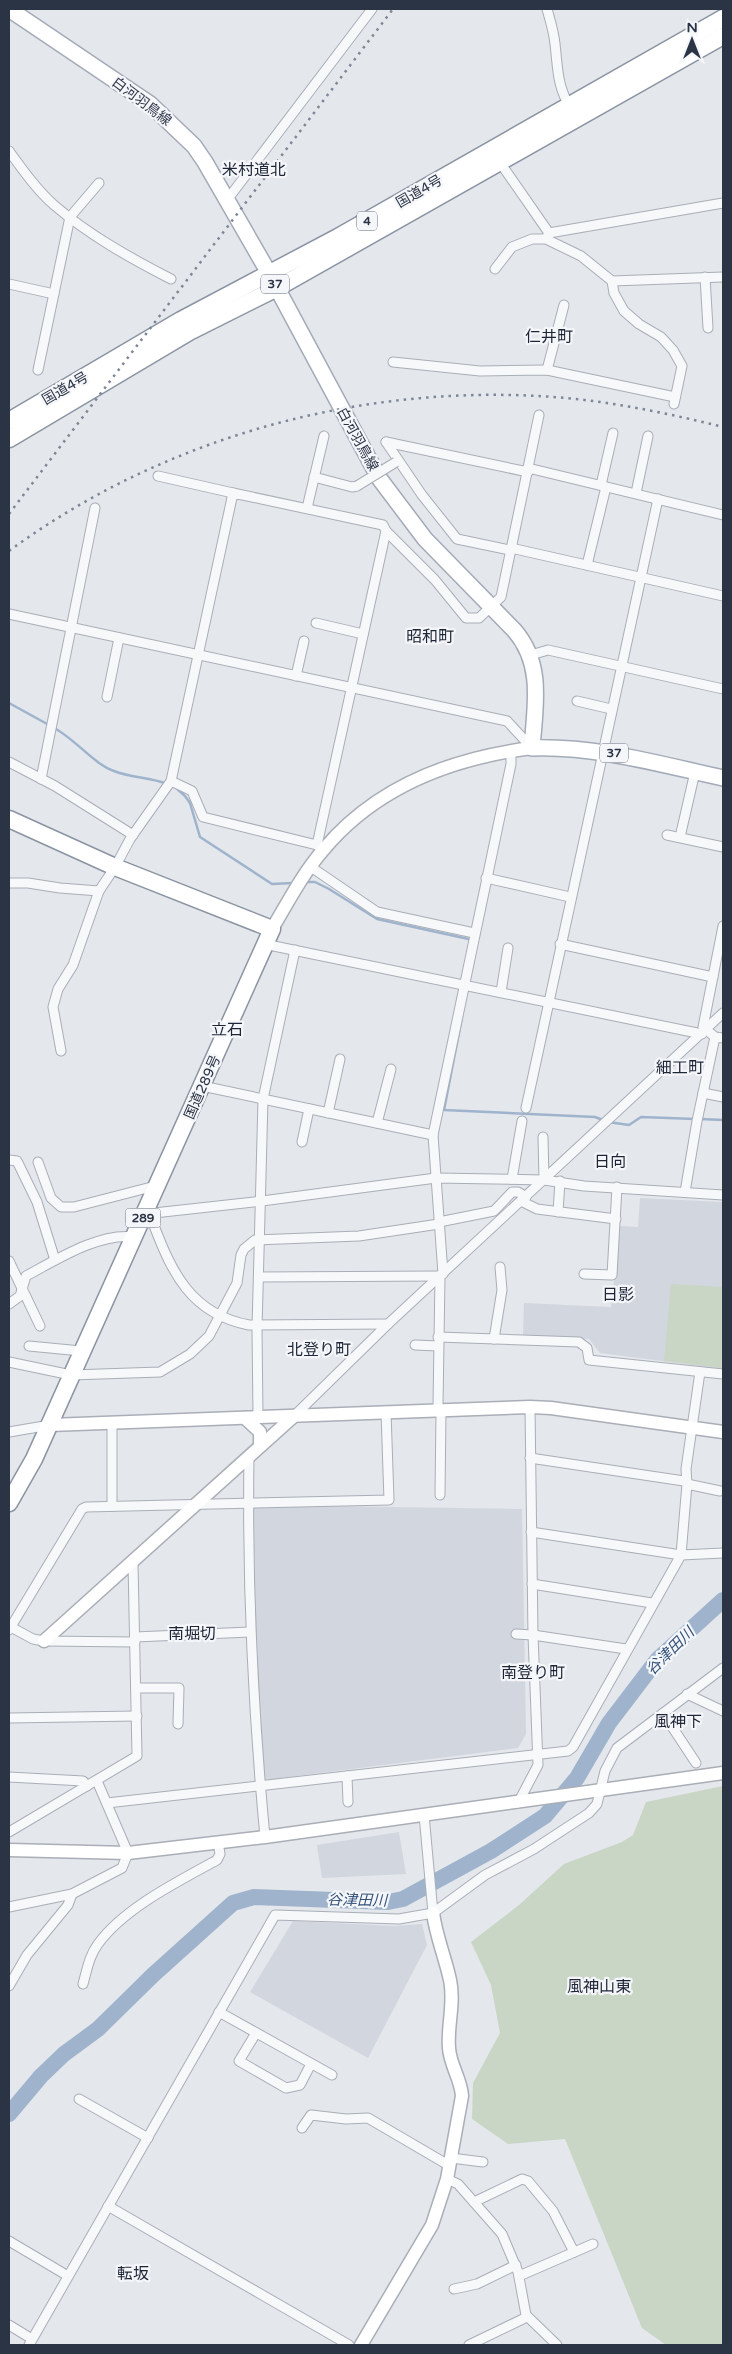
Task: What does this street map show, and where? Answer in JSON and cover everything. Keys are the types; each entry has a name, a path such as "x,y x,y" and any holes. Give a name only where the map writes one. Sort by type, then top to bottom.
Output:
{"highway":[{"name":"国道4号","path":"9,421 181,320 274,281 499,160 723,18"},
{"name":"国道4号","path":"9,439 274,281 572,112 723,36"},
{"path":"9,819 268,936"},
{"name":"国道289号","path":"9,1503 34,1459 50,1425 81,1351 159,1185 268,936"}],"main road":[{"name":"白河羽鳥線","path":"9,9 150,104 194,146 274,281 379,478 400,509 425,539 521,638 531,655 536,687 532,748"},
{"name":"37","path":"532,748 575,748 602,751 723,778"}],"street":[{"path":"227,200 372,9"},
{"path":"548,9 556,44 557,74 572,112"},
{"path":"9,151 52,204 129,257 171,279"},
{"path":"499,160 547,236 581,256 612,281 723,277"},
{"path":"38,370 70,217 99,183"},
{"path":"495,269 512,248 525,241 723,203"},
{"path":"705,277 708,328"},
{"path":"393,362 480,371 547,370 674,401 682,366 673,350 661,336 639,324 624,310 614,293 612,281"},
{"path":"9,284 54,294"},
{"path":"547,370 564,305"},
{"path":"158,476 383,525 386,531 435,580 466,618 479,618 501,597 539,415"},
{"path":"587,565 613,433"},
{"path":"307,508 324,436"},
{"path":"636,493 648,436"},
{"path":"723,513 604,486 386,442 397,461 457,539 587,565 723,596"},
{"path":"314,477 352,487 357,486 397,461"},
{"path":"60,1051 53,1007 58,990 73,965 99,891 133,835 171,781 233,493"},
{"path":"526,1108 639,577 658,498"},
{"path":"41,779 95,508"},
{"path":"386,531 351,688 320,847 311,867 268,936 295,950 704,1032 719,1037 703,1093 685,1192"},
{"path":"9,614 508,721 532,748"},
{"path":"316,623 363,634"},
{"path":"107,697 119,638"},
{"path":"296,676 304,641"},
{"path":"531,655 548,650 723,689"},
{"path":"577,702 611,709"},
{"path":"320,847 363,811 408,782 456,763 511,750 532,748"},
{"path":"440,1495 441,1411 438,1405 438,1342 441,1275 433,1135 510,764 511,750"},
{"path":"9,762 105,816 133,835"},
{"path":"680,836 695,772"},
{"path":"171,781 192,791 202,817 320,847"},
{"path":"667,835 680,836 723,847"},
{"path":"311,867 376,912 474,933"},
{"path":"486,878 570,897"},
{"path":"9,883 28,883 99,891"},
{"path":"704,1032 703,1027 723,928"},
{"path":"560,944 713,977"},
{"path":"501,992 508,948"},
{"path":"260,1445 260,1432 251,1417 258,1325 263,1099 295,950"},
{"path":"44,1642 294,1416 388,1324 723,1013"},
{"path":"328,1113 340,1059"},
{"path":"377,1123 391,1069"},
{"path":"202,1086 433,1135"},
{"path":"703,1093 723,1096"},
{"path":"302,1142 309,1109"},
{"path":"512,1179 522,1121"},
{"path":"543,1137 544,1180"},
{"path":"9,1160 17,1161 37,1202 55,1260"},
{"path":"38,1162 50,1198 61,1207 82,1205 159,1185"},
{"path":"143,1218 436,1178 544,1180 584,1186 723,1195"},
{"path":"558,1212 560,1181"},
{"path":"584,1274 612,1275 617,1188"},
{"path":"9,1362 71,1375 160,1372 190,1354 212,1332 218,1315 237,1283 238,1263 244,1249 255,1240 359,1236 439,1223 494,1211 512,1192 518,1192 537,1209 616,1219"},
{"path":"143,1218 153,1223 167,1259 179,1281 195,1300 230,1321 258,1325 388,1324"},
{"path":"9,1304 20,1296 26,1276 55,1260 86,1246 120,1235 134,1237"},
{"path":"9,1262 23,1286 40,1326"},
{"path":"494,1339 502,1290 500,1267"},
{"path":"259,1277 441,1275"},
{"path":"415,1345 494,1339 579,1342 588,1348 589,1360 723,1374"},
{"path":"29,1346 81,1351"},
{"path":"108,1803 568,1751 573,1747 626,1649 681,1555 687,1484 686,1469 700,1372"},
{"path":"524,1802 527,1783 537,1770 538,1754 533,1635 530,1407"},
{"path":"9,1432 50,1425 530,1407 551,1408 723,1432"},
{"path":"250,1632 135,1640 44,1642 33,1640 9,1628 82,1509 112,1506 390,1500 386,1412"},
{"path":"112,1423 112,1506"},
{"path":"249,1455 250,1632 265,1837"},
{"path":"530,1458 675,1479 684,1481 687,1484 720,1490"},
{"path":"531,1532 681,1555 723,1553"},
{"path":"9,1832 137,1756 133,1563"},
{"path":"532,1584 652,1604"},
{"path":"516,1634 626,1649"},
{"path":"9,2325 31,2342 275,1915 399,1919 432,1908 485,1875 534,1849 589,1813 597,1804 595,1792 617,1748 723,1668"},
{"path":"136,1688 179,1688 178,1724"},
{"path":"688,1694 723,1711"},
{"path":"663,1713 696,1763"},
{"path":"9,1718 137,1716"},
{"path":"9,1850 128,1852 265,1837 723,1774"},
{"path":"347,1776 348,1802"},
{"path":"9,1777 83,1781 86,1786"},
{"path":"9,1907 72,1894 122,1868 128,1852 97,1781"},
{"path":"361,2345 432,2225 449,2168 462,2096 461,2085 452,2063 449,2047 452,1997 450,1979 436,1935 428,1871 424,1815"},
{"path":"83,1984 90,1958 102,1939 139,1907 164,1889 217,1860 220,1854 218,1842"},
{"path":"9,1986 27,1955 68,1904 72,1894"},
{"path":"219,2012 332,2075"},
{"path":"256,2033 239,2061 286,2088 300,2085 311,2064"},
{"path":"79,2099 148,2138"},
{"path":"302,2128 311,2116 346,2119 368,2118 449,2168 458,2184 502,2234 516,2265 527,2317 557,2345"},
{"path":"449,2168 483,2162"},
{"path":"474,2202 522,2179 528,2181 553,2211 574,2252"},
{"path":"108,2206 349,2345"},
{"path":"9,2241 68,2276"},
{"path":"519,2276 593,2244"},
{"path":"454,2289 477,2284 516,2265"},
{"path":"469,2345 527,2317"}],"shaded area":[{"path":"640,1198 723,1202 723,1369 600,1353 589,1339 523,1336 524,1303 611,1307 620,1226 638,1227"},
{"path":"251,1505 522,1509 526,1734 518,1748 265,1780 254,1628"},
{"path":"399,1832 406,1874 322,1878 317,1845"},
{"path":"293,1921 395,1926 422,1924 427,1945 368,2058 250,1992"}],"green space":[{"path":"671,1284 723,1287 723,1368 664,1361"},
{"path":"723,1786 723,2345 666,2345 642,2328 565,2139 508,2144 472,2119 473,2083 500,2033 491,1985 471,1942 519,1905 564,1864 622,1842 633,1835 646,1802"}],"waterway":[{"path":"9,703 49,725"},
{"path":"54,728 62,732 107,768 167,784"},
{"path":"175,787 190,803 200,837 272,884 293,883"},
{"path":"306,882 315,882 329,889 377,919 473,940"},
{"path":"462,1017 444,1110 595,1117 603,1120"},
{"path":"608,1122 629,1125 641,1117 695,1119"},
{"path":"700,1119 723,1120"},
{"name":"谷津田川","path":"9,2114 41,2076 64,2054 98,2029 153,1975 233,1903 254,1897 388,1902 403,1899 491,1851 545,1816 577,1778 609,1723 657,1660 723,1600"}],"railway":[{"path":"9,514 393,9"},
{"path":"9,551 67,512 129,479 193,451 260,428 328,411 398,400 468,395 538,396 585,400 631,407 723,427"}],"district":[{"name":"米村道北","path":"254,169"},
{"name":"仁井町","path":"549,336"},
{"name":"昭和町","path":"430,636"},
{"name":"立石","path":"227,1029"},
{"name":"細工町","path":"680,1067"},
{"name":"日向","path":"610,1161"},
{"name":"日影","path":"618,1294"},
{"name":"北登り町","path":"319,1349"},
{"name":"南堀切","path":"192,1633"},
{"name":"南登り町","path":"533,1672"},
{"name":"風神下","path":"678,1721"},
{"name":"風神山東","path":"599,1986"},
{"name":"転坂","path":"133,2273"}]}
